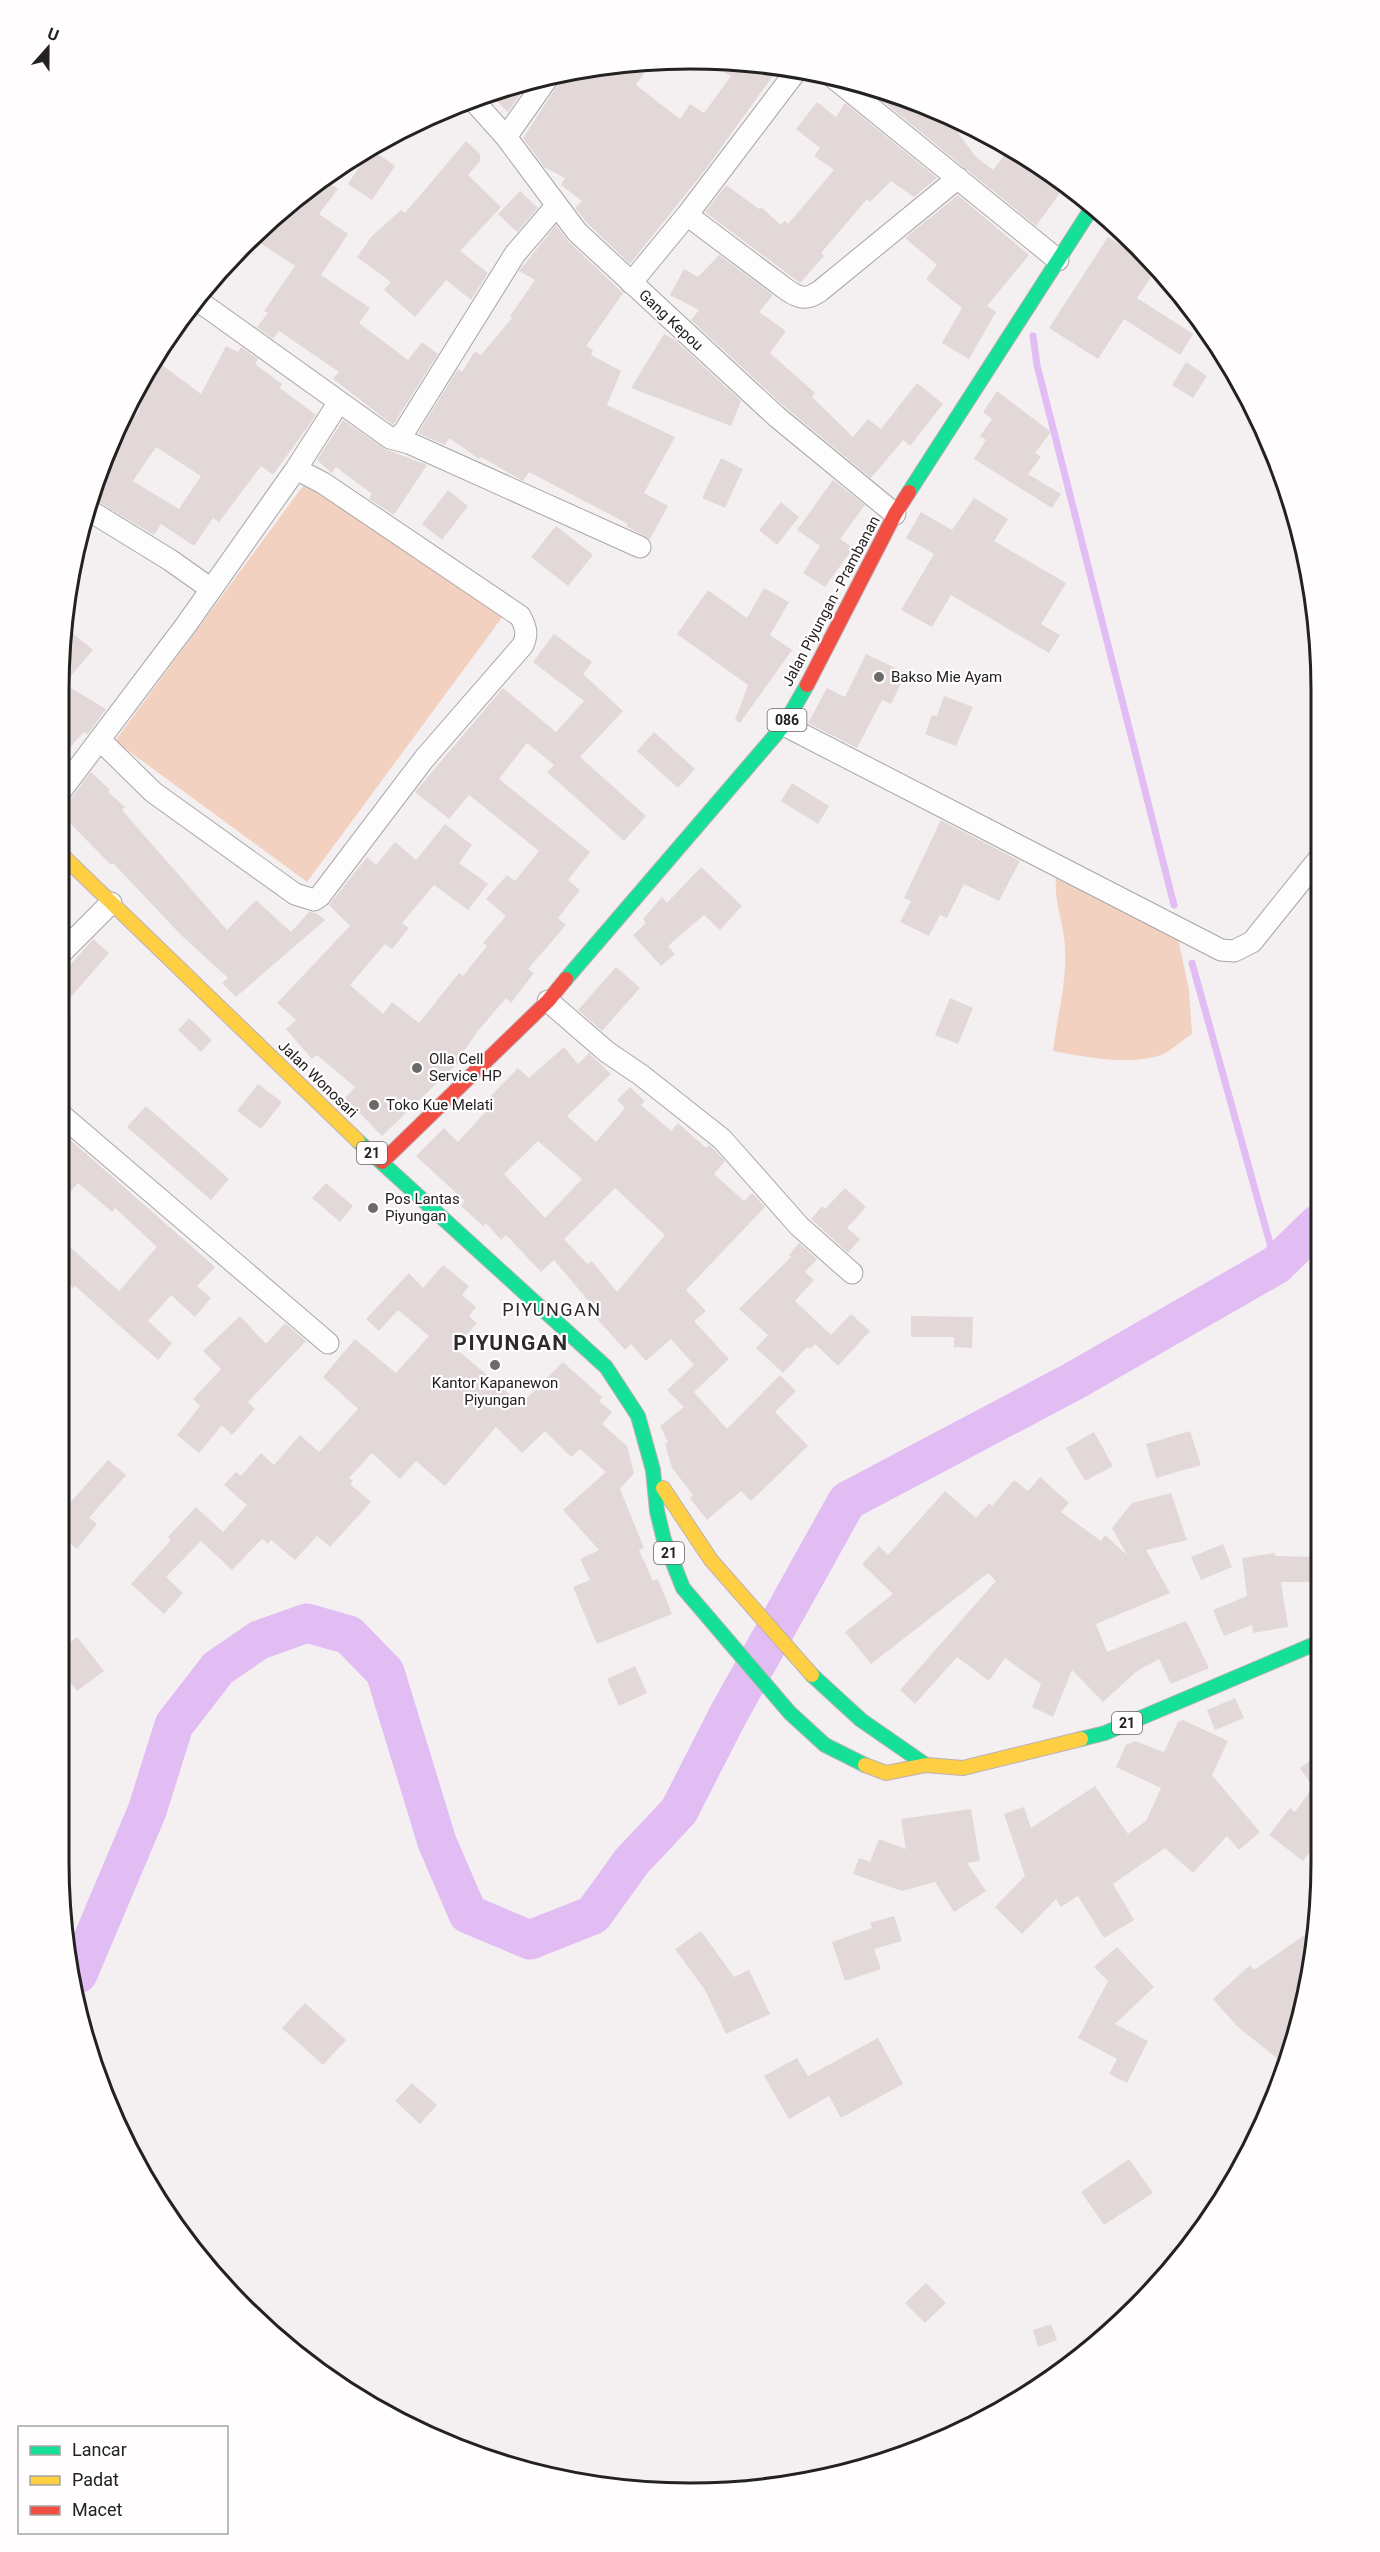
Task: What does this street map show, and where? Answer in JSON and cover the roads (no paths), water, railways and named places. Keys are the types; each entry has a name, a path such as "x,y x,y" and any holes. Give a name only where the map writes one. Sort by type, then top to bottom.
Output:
{"main road":[{"name":"Jalan Piyungan - Prambanan","path":"382,1162 548,1001 784,725 826,652 895,514 1088,214"},
{"name":"Jalan Wonosari","path":"69,862 382,1162 606,1367 638,1416 653,1470 657,1512 664,1540 682,1588 790,1713 825,1744 852,1760 886,1773 926,1765"},
{"name":"Jalan Wonosari","path":"653,1470 682,1525 710,1562 825,1690 893,1747 926,1765"},
{"name":"21","path":"926,1765 963,1768 1105,1732 1311,1646"}],"street":[{"path":"631,283 687,215 791,78"},
{"path":"506,137 541,87"},
{"path":"848,89 1058,260"},
{"name":"Gang Kepou","path":"479,106 506,137 577,232 777,417 895,514"},
{"path":"687,215 802,299 820,291 958,178"},
{"path":"390,438 398,437 404,432 515,254 557,205"},
{"path":"203,305 390,438 409,442 640,547"},
{"path":"69,780 211,589 296,469 339,402"},
{"path":"100,740 153,792 295,894 314,900 320,897 365,840 424,759 523,645 526,626 520,616 323,483 296,469"},
{"path":"95,514 170,560 211,589"},
{"path":"784,725 1221,950 1234,951 1252,942 1311,868"},
{"path":"69,946 111,903"},
{"path":"548,1001 607,1052 641,1075 722,1138 799,1226 852,1274"},
{"path":"69,1122 328,1342"}],"waterway":[{"path":"1033,336 1037,365 1174,905"},
{"path":"1192,963 1276,1265"},
{"path":"79,1972 147,1811 174,1725 218,1668 259,1640 307,1623 349,1635 385,1672 437,1842 468,1914 530,1940 593,1915 632,1861 679,1811 728,1715 847,1501 1072,1382 1276,1265 1311,1231"}],"place":[{"name":"Bakso Mie Ayam","path":"879,677"},
{"name":"Olla Cell Service HP","path":"417,1068"},
{"name":"Toko Kue Melati","path":"374,1105"},
{"name":"Pos Lantas Piyungan","path":"373,1208"},
{"name":"Kantor Kapanewon Piyungan","path":"495,1365"}],"district":[{"name":"PIYUNGAN","path":"552,1310"},
{"name":"PIYUNGAN","path":"511,1343"}]}
